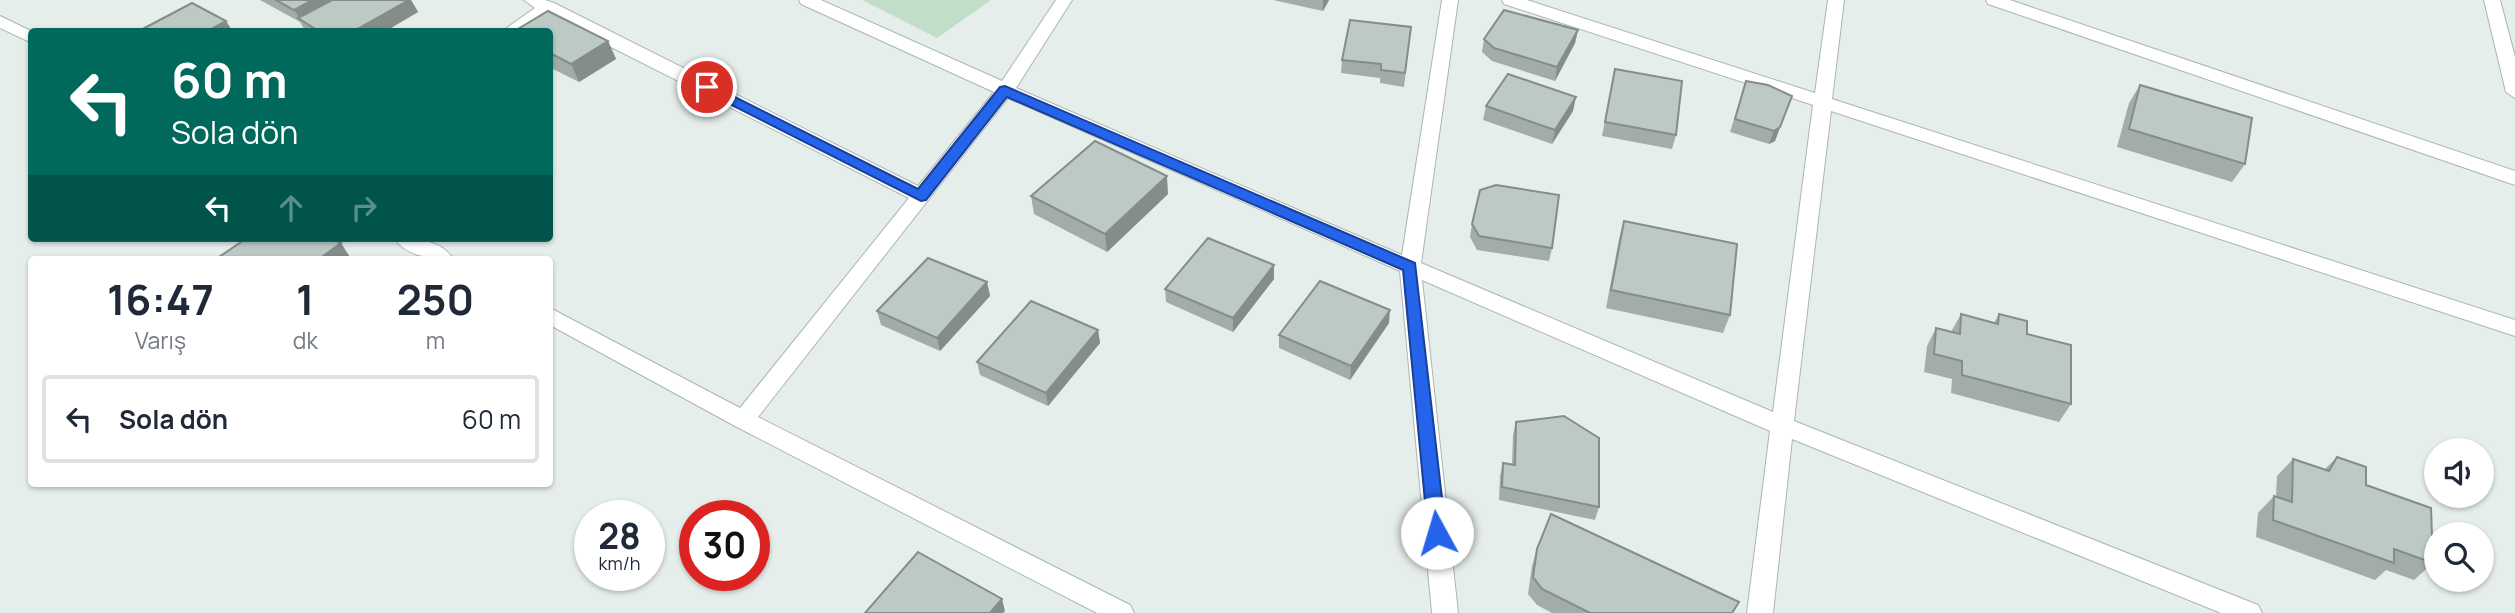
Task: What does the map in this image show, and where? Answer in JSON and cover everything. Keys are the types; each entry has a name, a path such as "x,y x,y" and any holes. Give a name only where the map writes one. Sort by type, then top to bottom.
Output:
{"street":[{"path":"807,0 1005,90 1410,267 1784,426 2249,613"},
{"path":"743,420 1005,90 1064,0"},
{"path":"1445,613 1410,267 1450,0"},
{"path":"1510,0 2515,328"},
{"path":"1760,613 1836,0"},
{"path":"1994,0 2515,178"},
{"path":"2492,0 2515,92"},
{"path":"513,28 540,4 921,196"},
{"path":"0,21 28,36"},
{"path":"411,242 437,256"},
{"path":"553,318 743,420 1121,613"}],"green space":[{"path":"862,0 991,0 937,38"}],"building":[{"path":"276,0 312,0 294,10"},
{"path":"332,0 409,0 359,28 314,28 298,18"},
{"path":"192,3 226,21 213,28 145,28"},
{"path":"1504,10 1578,30 1557,67 1494,48 1484,39"},
{"path":"548,11 608,41 571,64 553,55 553,28 520,28"},
{"path":"1350,20 1411,27 1405,73 1381,70 1381,64 1342,60"},
{"path":"1615,69 1682,81 1676,135 1605,122"},
{"path":"1508,74 1576,97 1555,130 1486,106"},
{"path":"1746,81 1768,85 1792,96 1780,127 1774,131 1735,119"},
{"path":"2140,85 2252,118 2245,164 2129,129"},
{"path":"1095,141 1167,176 1105,234 1031,196"},
{"path":"1496,185 1559,195 1552,248 1479,236 1472,224 1480,190"},
{"path":"1624,221 1737,244 1730,315 1611,290"},
{"path":"1208,238 1274,265 1233,318 1165,289"},
{"path":"241,242 341,243 323,256 220,256"},
{"path":"928,258 987,282 937,338 877,311"},
{"path":"1320,281 1390,310 1351,366 1279,335"},
{"path":"1031,301 1098,330 1046,393 977,362"},
{"path":"1961,314 1998,324 1999,314 2027,321 2027,334 2071,345 2071,404 1962,375 1962,361 1934,354 1936,328 1960,334"},
{"path":"1564,416 1599,438 1599,507 1502,487 1503,463 1515,465 1516,422"},
{"path":"2337,457 2366,467 2366,485 2424,506 2424,508 2431,508 2432,522 2424,522 2424,560 2394,549 2394,563 2273,520 2274,496 2292,502 2293,459 2329,471"},
{"path":"1551,514 1739,602 1732,613 1590,613 1542,589 1533,577 1537,549"},
{"path":"918,552 1002,599 990,613 865,613"}],"route":[{"path":"707,87 921,196 1005,90 1410,267 1437,533"}]}
